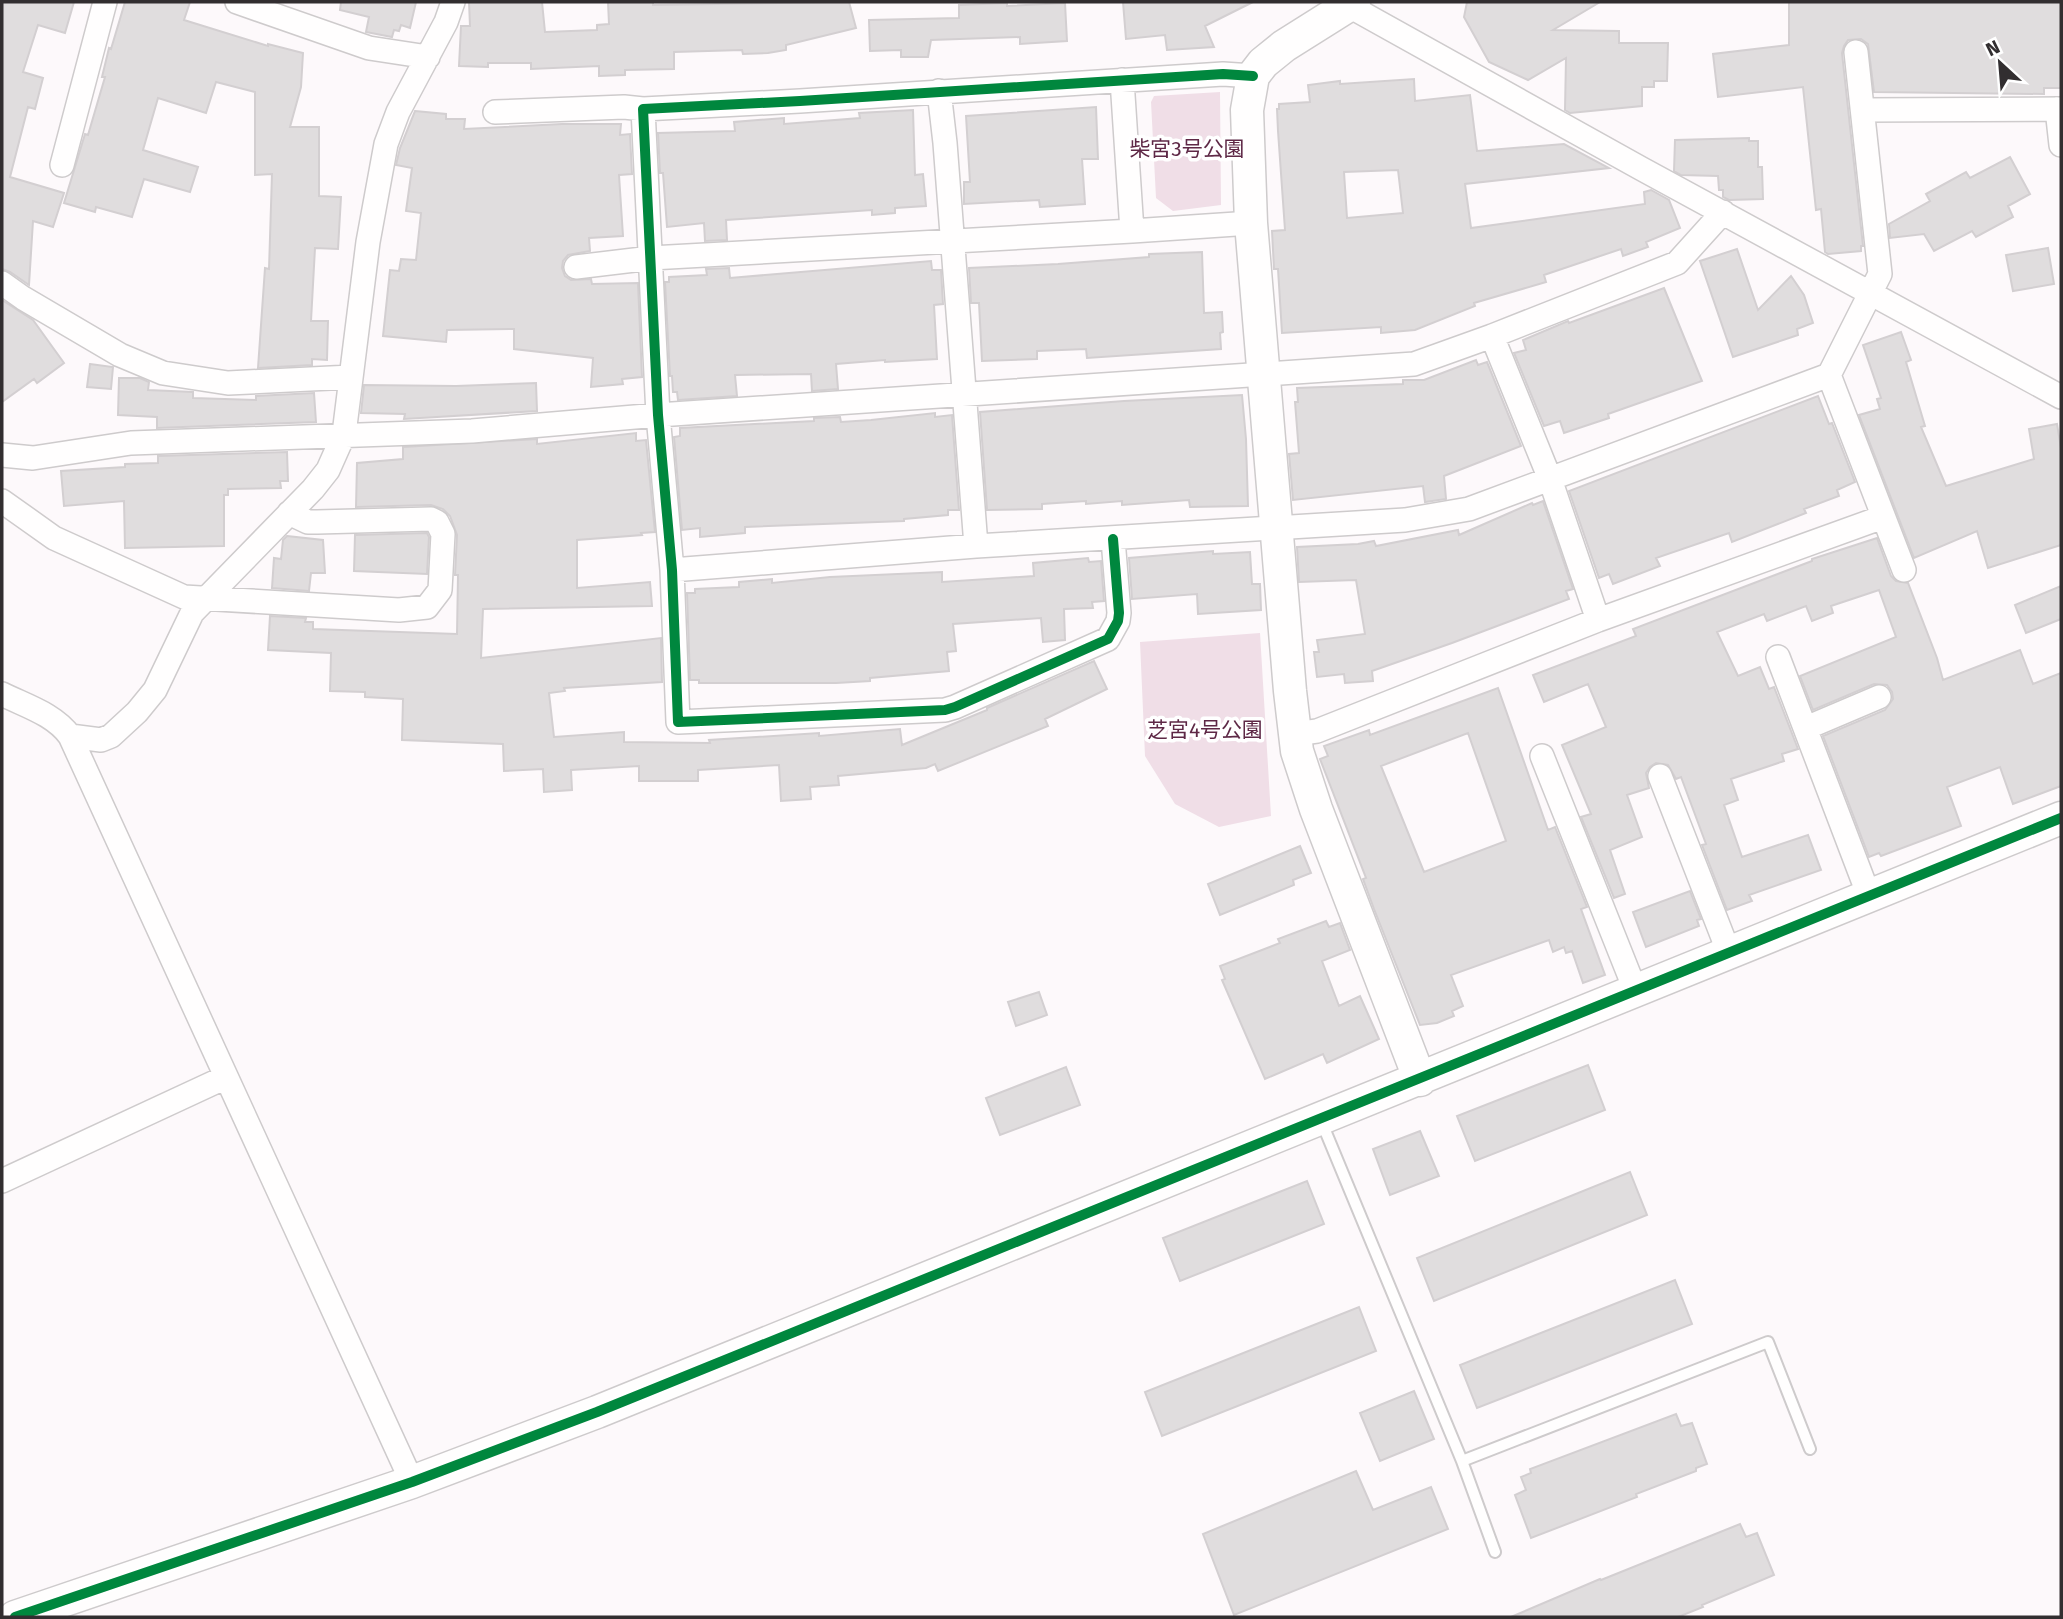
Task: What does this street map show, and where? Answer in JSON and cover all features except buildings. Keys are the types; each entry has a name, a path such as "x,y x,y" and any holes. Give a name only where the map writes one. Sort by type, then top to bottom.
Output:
{"street":[{"path":"62,165 105,2"},
{"path":"237,2 265,7 369,48 428,57"},
{"path":"71,736 101,740 111,736 137,712 155,690 192,613 313,489 328,470 344,434 368,242 386,144 393,123 446,22 453,2"},
{"path":"1420,1080 1315,809 1297,751 1251,223 1247,110 1253,76 1263,63 1348,3 2061,397"},
{"path":"672,570 976,546 1405,520 1469,509 1829,375 1880,274 1856,52"},
{"path":"495,112 800,102 1223,74 1253,76"},
{"path":"1122,80 1132,231"},
{"path":"939,91 976,546"},
{"path":"643,109 659,415 672,570 678,722 945,710 1108,639 1118,621 1119,613 1113,538"},
{"path":"1864,110 2059,109 2061,145"},
{"path":"2,455 33,458 131,443 472,431 659,415 1414,364 1677,263 1723,212"},
{"path":"576,267 651,258 951,243 1251,223"},
{"path":"2,283 120,355 163,373 228,383 351,377"},
{"path":"1492,336 1549,479 1598,620"},
{"path":"1829,375 1904,570"},
{"path":"2,501 54,538 184,597 399,610 427,607 440,590 443,534 437,522 431,519 317,523 289,513"},
{"path":"1295,734 1317,732 1598,620 1883,517"},
{"path":"1778,657 1869,896"},
{"path":"2,694 48,715 71,736 412,1482"},
{"path":"1805,729 1879,697"},
{"path":"1542,756 1636,992"},
{"path":"1660,776 1729,954"},
{"path":"15,1617 412,1482 597,1412 2061,818"},
{"path":"2,1181 226,1077"}],"lane":[{"path":"1321,1120 1462,1461 1495,1552"},
{"path":"1462,1461 1768,1342 1810,1449"}],"green space":[{"name":"柴宮3号公園","path":"1220,92 1221,205 1173,211 1156,198 1151,102 1154,96"},
{"name":"芝宮4号公園","path":"1260,633 1271,816 1219,827 1175,804 1145,756 1140,642"}],"cycle path":[{"path":"1113,539 1119,613 1118,621 1108,639 955,707 945,710 678,722 672,570 658,415 643,109 1223,74 1253,76"},
{"path":"15,1617 412,1482 597,1412 2061,818"}]}
